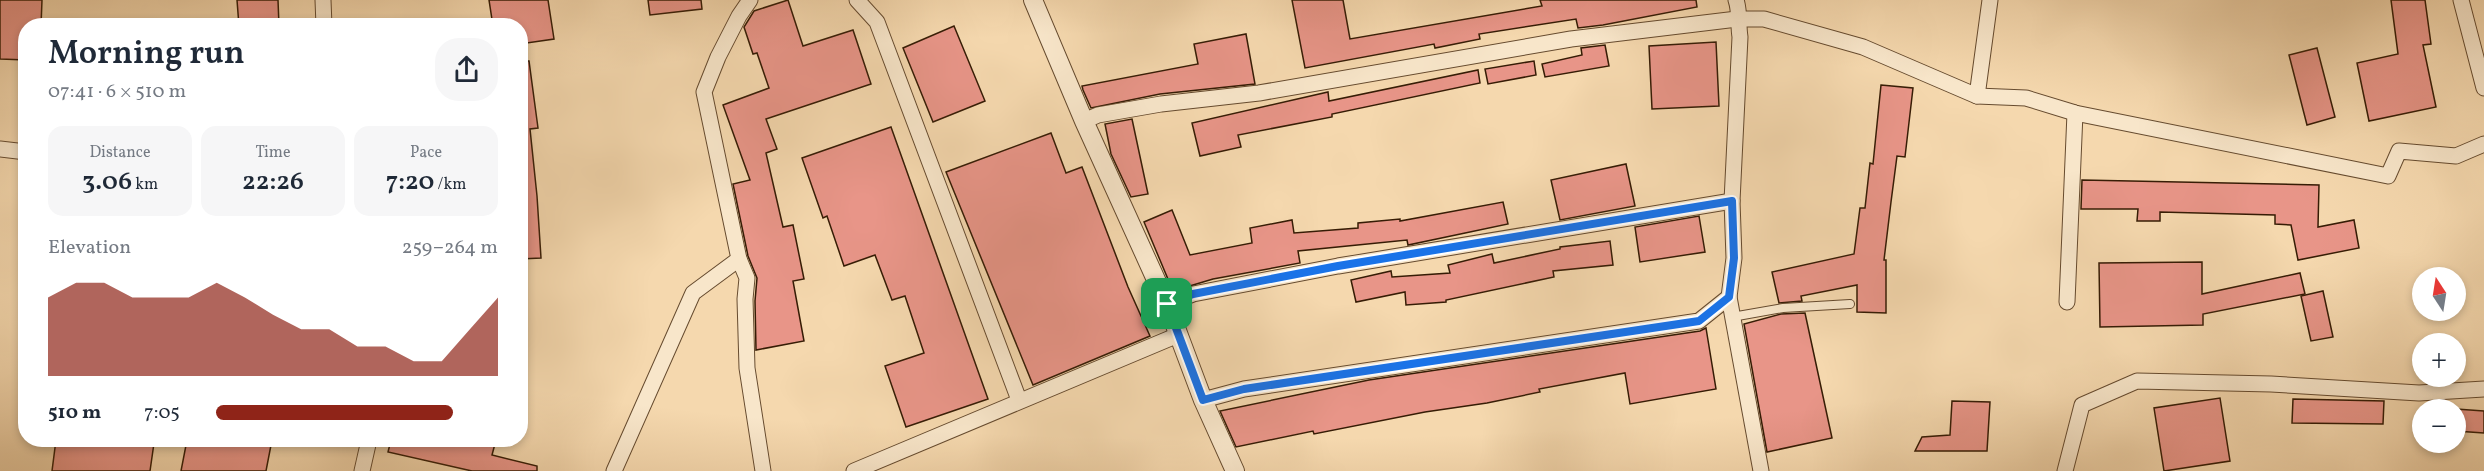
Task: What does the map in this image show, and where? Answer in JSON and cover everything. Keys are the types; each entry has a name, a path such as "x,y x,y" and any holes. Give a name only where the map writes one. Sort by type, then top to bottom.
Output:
{"street":[{"path":"323,0 324,18"},
{"path":"750,0 738,16 704,93 739,259 747,278 745,299 747,368 764,471"},
{"path":"857,0 877,22 1019,400"},
{"path":"1033,0 1084,121 1167,304 1203,400 1234,471"},
{"path":"1736,0 1739,8 1737,19 1740,37 1732,201 1734,258 1729,297 1761,471"},
{"path":"1977,96 1990,0"},
{"path":"2461,0 2484,88"},
{"path":"1084,121 1098,115 1161,104 1259,93 1571,39 1737,19 1764,19 1863,47 1977,96 2026,98 2075,113 2388,176 2399,151 2456,156 2484,144"},
{"path":"2067,302 2075,113"},
{"path":"0,149 18,151"},
{"path":"1167,304 1193,294 1338,266 1732,201"},
{"path":"614,471 693,293 739,259"},
{"path":"1203,400 1244,389 1699,321 1729,297"},
{"path":"854,471 1178,335"},
{"path":"2065,471 2082,405 2137,381 2271,384 2419,393 2484,389"},
{"path":"362,471 367,447"}],"lane":[{"path":"1732,317 1783,308 1850,304"}],"building":[{"path":"0,0 42,0 41,18 18,18 18,60 0,59"},
{"path":"237,0 278,0 279,18 238,18"},
{"path":"489,0 548,0 554,39 528,43 528,18 492,18"},
{"path":"648,0 701,0 702,9 650,15"},
{"path":"788,0 803,46 853,30 871,84 766,119 777,149 766,153 783,227 793,225 804,279 793,281 804,341 756,350 757,278 748,256 733,184 750,180 723,105 769,88 757,53 753,54 744,27 754,11"},
{"path":"1292,0 1343,0 1350,39 1542,6 1540,0 1696,0 1697,7 1603,25 1578,28 1576,19 1479,34 1480,39 1435,48 1434,44 1305,68"},
{"path":"2391,0 2425,0 2431,44 2423,45 2436,107 2369,121 2357,63 2398,54"},
{"path":"954,26 985,101 933,122 903,48"},
{"path":"1246,34 1255,84 1160,94 1091,108 1083,90 1082,86 1198,64 1194,44"},
{"path":"1716,42 1719,106 1652,109 1649,46"},
{"path":"1605,45 1609,66 1545,77 1542,64 1582,55 1581,48"},
{"path":"2317,48 2335,117 2307,125 2289,55"},
{"path":"528,61 538,128 530,129 541,258 528,259"},
{"path":"1534,61 1536,75 1488,84 1485,69"},
{"path":"1478,70 1480,83 1332,114 1332,117 1238,135 1241,147 1200,156 1192,123 1328,92 1329,101"},
{"path":"1881,85 1913,88 1905,157 1897,156 1884,260 1886,260 1886,313 1857,312 1857,285 1801,296 1802,301 1779,303 1772,272 1854,254 1860,208 1865,208 1870,163 1873,164"},
{"path":"1132,119 1148,194 1131,197 1111,154 1105,124"},
{"path":"891,127 988,399 906,427 885,366 924,353 905,296 892,300 875,255 844,266 827,216 823,218 802,158"},
{"path":"1051,133 1066,173 1082,167 1128,287 1150,336 1033,385 946,172"},
{"path":"1626,164 1635,206 1560,220 1551,180"},
{"path":"2082,180 2319,185 2318,227 2354,220 2359,248 2298,260 2291,225 2275,224 2275,215 2160,212 2160,221 2137,221 2138,209 2081,209"},
{"path":"1503,202 1508,224 1408,245 1407,240 1298,251 1300,263 1213,279 1173,291 1144,222 1172,210 1190,255 1252,243 1250,228 1292,220 1294,233 1358,228 1358,223 1400,219 1400,221"},
{"path":"1699,216 1705,252 1640,262 1635,227"},
{"path":"1610,241 1613,265 1553,271 1554,277 1446,300 1446,302 1406,305 1405,292 1356,302 1351,280 1391,271 1392,277 1450,273 1448,265 1492,254 1494,263 1560,249 1560,247"},
{"path":"2202,262 2202,294 2300,273 2305,294 2203,314 2203,325 2100,327 2099,263"},
{"path":"2323,291 2333,337 2311,341 2301,296"},
{"path":"1805,313 1832,438 1767,452 1744,324 1781,314"},
{"path":"1706,328 1716,389 1630,404 1625,373 1539,389 1540,392 1487,403 1425,412 1314,434 1313,431 1236,447 1220,411 1369,380 1700,331"},
{"path":"2220,398 2230,461 2164,471 2154,408"},
{"path":"2293,399 2384,401 2383,424 2292,423"},
{"path":"1952,401 1990,402 1987,451 1915,451 1922,437 1950,435"},
{"path":"2466,410 2484,411 2484,433 2466,432"},
{"path":"55,447 153,447 150,471 52,471"},
{"path":"186,447 271,447 266,471 181,471"},
{"path":"389,447 494,447 492,455 537,466 537,471 472,471 388,452"}],"route":[{"path":"1732,201 1734,258 1729,297 1699,321 1244,389 1203,400 1167,304 1193,294 1338,266 1732,201"}]}
